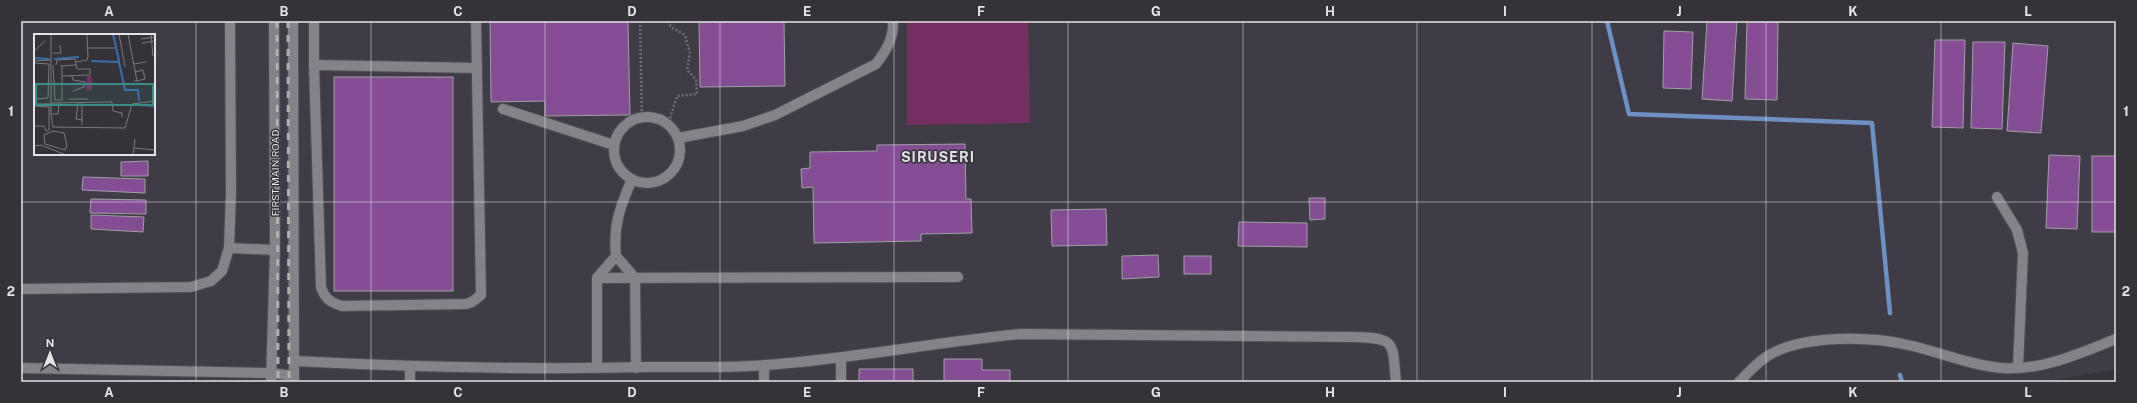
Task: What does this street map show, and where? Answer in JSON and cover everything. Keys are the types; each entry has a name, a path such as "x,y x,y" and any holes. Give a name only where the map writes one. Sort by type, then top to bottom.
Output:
{"street":[{"path":"21,289 191,287 211,281 222,271 229,248 231,193 230,21"},
{"name":"FIRST MAIN ROAD","path":"271,377 274,326 275,250 274,21"},
{"path":"21,368 294,379 293,21"},
{"path":"314,21 320,287 325,297 331,303 342,306 466,304 472,302 481,295 476,21"},
{"path":"678,138 743,126 775,115 876,64 885,53 889,43 893,30 893,21"},
{"path":"314,65 477,68"},
{"path":"503,109 614,145"},
{"path":"642,117 653,118 668,125 678,138 681,148 680,159 675,169 668,177 658,182 647,184 632,179 619,169 614,158 616,136 623,127 632,120 642,117"},
{"path":"632,179 616,222 614,237 616,256 635,278 636,368"},
{"path":"1997,197 2017,230 2023,253 2018,368"},
{"path":"229,248 275,250"},
{"path":"597,368 597,278 616,256"},
{"path":"597,278 958,277"},
{"path":"293,356 410,366 597,368 764,366 841,359 986,337 1027,333 1084,336 1376,338 1384,339 1393,348 1396,382"},
{"path":"1739,382 1770,354 1796,345 1828,339 1867,339 1907,344 1970,363 2003,368 2018,368 2062,360 2116,339"},
{"path":"841,359 841,382"},
{"path":"410,366 410,382"},
{"path":"764,366 764,382"}],"path":[{"path":"640,21 642,117"},
{"path":"668,21 671,27 684,35 690,54 687,70 696,78 697,94 677,96 668,125"}],"shaded area":[{"path":"21,21 2116,21 2116,369 2044,382 21,382"},
{"path":"907,21 1028,21 1030,123 907,125"}],"building":[{"path":"490,21 628,21 630,115 545,116 545,101 491,102"},
{"path":"699,21 784,21 785,86 700,87"},
{"path":"1707,21 1737,21 1732,101 1702,99"},
{"path":"1747,21 1778,22 1777,100 1745,99"},
{"path":"1664,31 1693,32 1691,89 1663,88"},
{"path":"1935,40 1965,40 1963,128 1932,127"},
{"path":"1973,42 2005,42 2002,129 1971,128"},
{"path":"2013,43 2048,46 2041,133 2007,131"},
{"path":"334,77 453,77 453,291 334,291"},
{"path":"965,144 966,199 971,199 972,233 921,234 921,241 814,243 813,187 802,188 801,169 810,168 810,152 877,151 877,145"},
{"path":"2049,155 2080,156 2077,229 2046,228"},
{"path":"2092,156 2116,156 2116,232 2092,232"},
{"path":"148,161 148,176 121,176 121,162"},
{"path":"83,177 145,179 145,193 82,190"},
{"path":"1309,198 1325,198 1325,219 1310,220"},
{"path":"91,199 146,200 146,214 90,213"},
{"path":"1106,209 1107,245 1052,246 1051,210"},
{"path":"91,215 144,217 143,232 91,229"},
{"path":"1239,222 1307,223 1307,247 1238,246"},
{"path":"1158,255 1159,277 1122,279 1122,256"},
{"path":"1184,256 1211,256 1211,274 1184,274"},
{"path":"944,359 982,359 982,370 1010,370 1010,382 944,382"},
{"path":"859,369 913,369 913,382 859,382"}],"waterway":[{"path":"1607,21 1629,114 1872,123 1890,313"},
{"path":"1900,375 1902,382"}],"railway":[{"path":"277,21 278,382"},
{"path":"288,21 289,382"}],"district":[{"name":"SIRUSERI","path":"938,157"}]}
